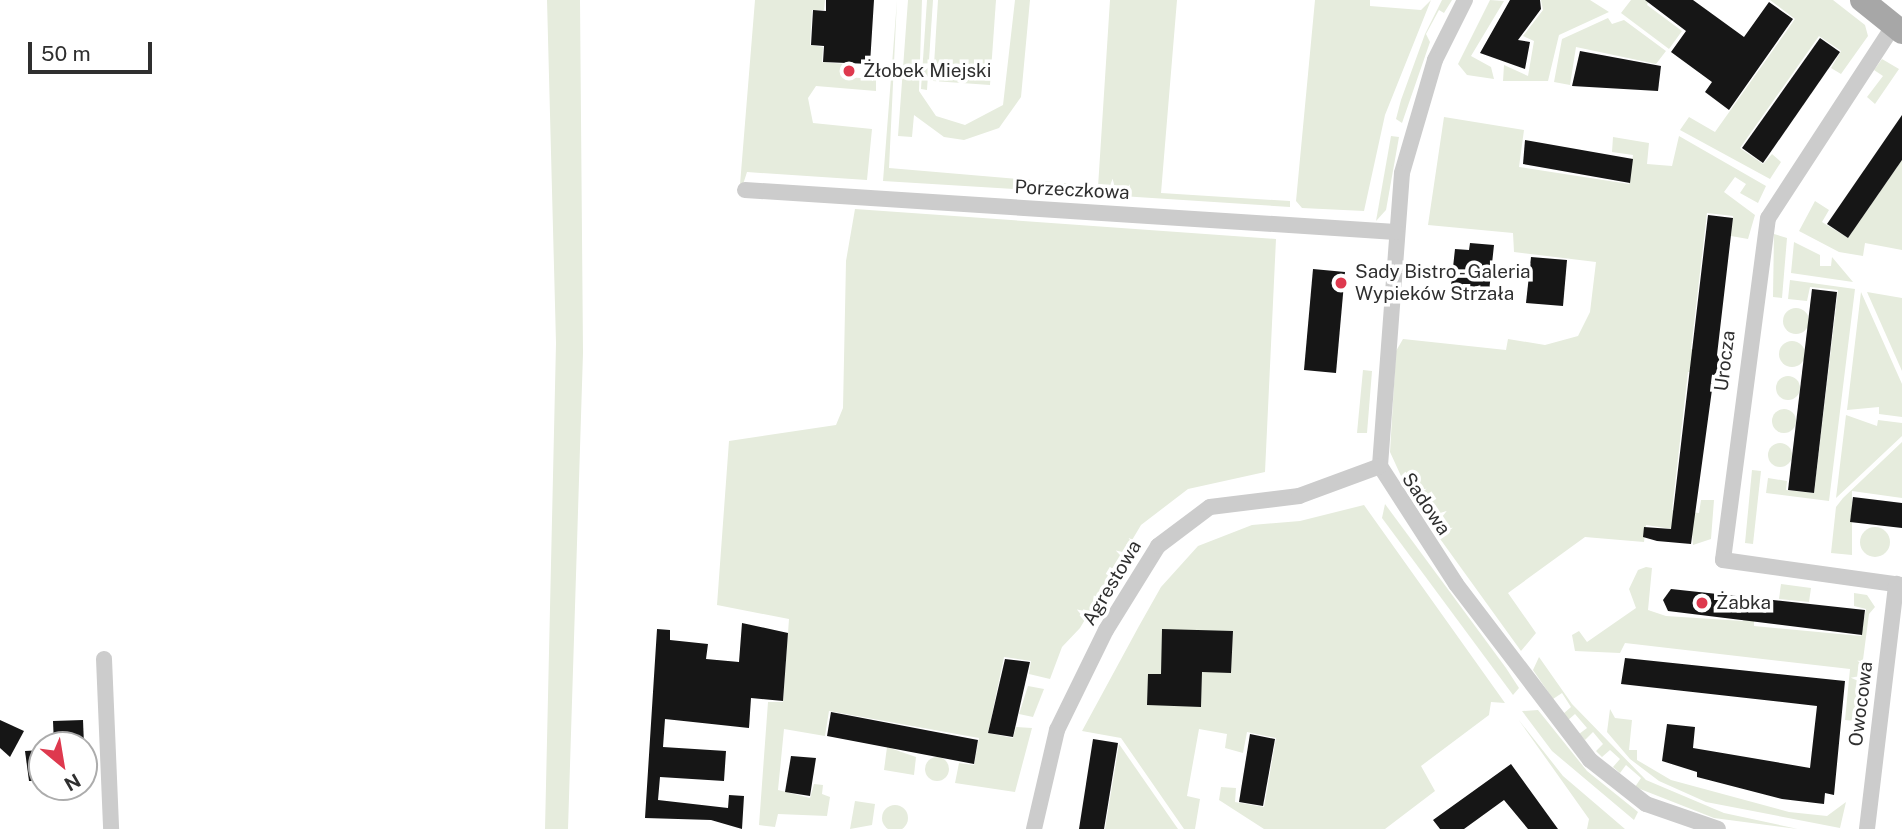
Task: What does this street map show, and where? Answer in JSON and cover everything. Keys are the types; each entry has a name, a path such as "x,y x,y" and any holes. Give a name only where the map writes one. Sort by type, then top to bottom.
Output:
{"main road":[{"path":"1862,0 1898,28"}],"street":[{"name":"Sadowa","path":"1465,0 1420,103 1402,173 1380,466 1456,584 1590,760 1646,804 1718,829"},
{"name":"Urocza","path":"1898,28 1768,218 1723,560 1899,585"},
{"name":"Porzeczkowa","path":"745,190 1396,232"},
{"name":"Agrestowa","path":"1034,829 1057,730 1106,630 1158,547 1210,507 1309,494 1380,466"},
{"name":"Owocowa","path":"1867,829 1899,585"},
{"path":"104,659 111,829"}],"green space":[{"path":"547,0 580,0 583,353 568,829 545,829 556,343"},
{"path":"755,0 825,0 824,10 812,10 810,45 823,47 822,62 845,64 845,77 876,79 876,91 816,86 808,98 813,123 872,129 867,180 747,172 739,197"},
{"path":"897,0 889,168 1031,180 1030,190 883,181"},
{"path":"908,0 922,0 919,91 936,116 965,125 1003,105 1015,0 1030,0 1021,97 999,128 964,140 944,137 914,115 912,137 898,136"},
{"path":"927,0 933,0 927,90 921,89"},
{"path":"938,0 996,0 990,85 933,81"},
{"path":"1110,0 1177,0 1161,193 1290,201 1290,207 1044,191 1045,181 1098,187"},
{"path":"1315,0 1370,0 1370,6 1421,10 1431,0 1385,115 1364,211 1302,208 1296,201"},
{"path":"1442,0 1452,0 1444,13 1439,10 1426,34 1430,42 1402,123 1396,119 1401,100 1425,34"},
{"path":"1490,0 1504,1 1471,56 1491,67 1494,79 1467,75 1458,64"},
{"path":"1541,0 1590,0 1609,12 1559,35 1548,81 1503,81 1504,65 1528,76 1534,41 1523,36 1543,10"},
{"path":"1631,0 1649,0 1647,5 1682,31 1669,49 1621,13"},
{"path":"1770,0 1833,0 1865,25 1868,36 1841,74 1831,68 1841,51 1819,36 1740,148 1763,164 1772,154 1781,162 1770,179 1680,130 1689,117 1715,132 1795,19"},
{"path":"1608,18 1612,24 1624,20 1666,51 1656,64 1576,47 1570,85 1554,82 1562,39"},
{"path":"1882,59 1899,69 1875,104 1867,97 1883,76 1874,70"},
{"path":"1444,117 1524,130 1519,167 1629,184 1633,155 1612,152 1613,137 1649,143 1647,164 1672,166 1679,136 1766,186 1758,203 1740,193 1746,184 1735,177 1724,192 1755,215 1748,239 1731,236 1733,216 1707,213 1691,349 1699,350 1696,372 1688,372 1672,510 1699,513 1701,500 1714,500 1711,539 1693,545 1692,532 1646,525 1644,542 1585,537 1508,593 1536,633 1521,651 1412,500 1390,452 1396,351 1403,339 1506,350 1508,339 1545,345 1578,336 1590,312 1596,262 1514,252 1513,233 1428,225"},
{"path":"1391,136 1399,137 1386,210 1376,221"},
{"path":"1902,160 1902,250 1865,243 1863,256 1839,252 1799,231 1815,201 1829,210 1822,222 1848,238"},
{"path":"855,209 1276,239 1265,472 1188,489 1141,525 1080,628 1062,647 1050,679 1029,674 1031,661 1004,657 988,733 1013,738 1016,727 1032,728 1015,792 955,783 959,763 974,765 979,738 829,711 825,736 784,729 778,790 810,798 814,784 823,785 822,794 830,797 827,816 778,814 775,827 759,825 768,702 783,702 789,619 717,605 729,441 836,425 843,408 846,261"},
{"path":"1774,234 1787,238 1782,298 1773,297"},
{"path":"1794,242 1820,255 1820,266 1831,266 1832,257 1853,282 1791,273"},
{"path":"1790,280 1855,289 1829,501 1766,493 1768,478 1787,481 1786,490 1814,493 1838,290 1810,287 1807,301 1788,299"},
{"path":"1861,292 1902,384 1902,417 1879,414 1879,407 1847,410"},
{"path":"1867,292 1902,298 1902,371"},
{"path":"1796,308 1805,312 1809,321 1805,330 1796,334 1787,330 1783,321 1787,312"},
{"path":"1792,341 1801,345 1805,354 1801,363 1792,367 1783,363 1779,354 1783,345"},
{"path":"1363,370 1372,371 1367,433 1357,433"},
{"path":"1788,376 1797,379 1800,388 1797,397 1788,400 1779,397 1776,388 1779,379"},
{"path":"1784,409 1793,412 1796,421 1793,430 1784,433 1775,430 1772,421 1775,412"},
{"path":"1846,415 1877,426 1878,420 1902,423 1902,436 1836,498"},
{"path":"1902,442 1902,498 1852,491 1852,555 1831,553 1836,507 1843,498"},
{"path":"1780,443 1791,450 1792,455 1785,466 1780,467 1769,460 1768,455 1775,444"},
{"path":"1752,470 1761,471 1753,544 1745,543"},
{"path":"1385,504 1506,668 1519,688 1513,695 1382,518"},
{"path":"1364,505 1505,703 1491,702 1489,715 1421,766 1435,791 1385,829 1264,829 1219,800 1221,787 1236,788 1235,802 1264,807 1276,738 1247,732 1243,753 1225,748 1227,734 1199,729 1187,796 1200,799 1195,829 1184,829 1121,738 1082,731 1139,626 1161,587 1198,546 1252,525 1300,521"},
{"path":"1875,527 1886,531 1890,542 1886,553 1875,557 1864,553 1860,542 1864,531"},
{"path":"1652,568 1648,610 1666,616 1743,621 1746,612 1754,614 1754,626 1861,636 1866,609 1854,606 1854,593 1867,595 1875,607 1869,614 1855,721 1845,720 1850,669 1625,643 1620,653 1575,651 1572,635 1579,631 1587,642 1636,608 1629,589 1638,570"},
{"path":"1781,584 1811,588 1809,602 1779,599"},
{"path":"1539,657 1572,704 1646,780 1724,813 1798,829 1714,818 1635,787 1641,778 1626,765 1620,773 1613,767 1620,759 1610,750 1602,757 1596,751 1603,744 1593,732 1585,740 1579,734 1587,728 1575,714 1567,721 1563,714 1571,707 1562,693 1553,699 1533,670"},
{"path":"1028,686 1044,689 1033,717 1019,714"},
{"path":"1610,709 1615,718 1632,720 1629,750 1637,750 1637,760 1671,780 1789,812 1827,816 1846,802 1840,828 1706,802 1659,781 1630,759 1607,732"},
{"path":"1538,710 1587,771 1638,812 1634,820 1552,751 1522,711"},
{"path":"1518,719 1563,776 1625,829 1587,829 1589,819"},
{"path":"1119,744 1178,829 1105,829"},
{"path":"887,747 916,757 914,775 884,770"},
{"path":"937,757 946,760 949,769 946,778 937,781 928,778 925,769 928,760"},
{"path":"855,801 875,804 872,825 850,829"},
{"path":"895,805 904,809 908,818 904,827 895,831 886,827 882,818 886,809"}],"building":[{"name":"Żłobek Miejski","path":"826,0 874,0 870,64 823,62 824,46 811,45 813,10 826,11"},
{"path":"1510,0 1540,0 1541,9 1518,40 1530,42 1525,69 1480,53"},
{"path":"1645,0 1693,0 1744,37 1769,2 1793,19 1729,110 1705,92 1712,82 1671,52 1686,31"},
{"path":"1820,38 1840,52 1763,163 1742,148"},
{"path":"1580,51 1661,66 1658,91 1572,86"},
{"path":"1902,115 1902,160 1848,238 1827,224"},
{"path":"1525,140 1633,159 1630,183 1523,164"},
{"path":"1708,215 1733,218 1717,355 1722,365 1714,375 1691,544 1657,541 1643,537 1644,527 1671,529"},
{"path":"1470,243 1494,245 1489,292 1450,295 1455,249 1469,250"},
{"path":"1531,257 1567,260 1563,306 1526,303"},
{"path":"1313,269 1345,272 1336,373 1304,370"},
{"path":"1812,289 1837,292 1814,493 1788,490"},
{"path":"1853,497 1902,503 1902,528 1850,522"},
{"path":"1671,589 1865,610 1862,635 1668,611 1663,600"},
{"path":"742,623 788,633 783,701 751,698 749,728 665,719 663,747 726,751 724,781 660,777 658,800 728,808 729,795 744,796 742,829 711,820 645,818 657,629 670,630 670,640 708,644 706,659 739,662"},
{"path":"1162,629 1233,631 1231,673 1202,672 1201,707 1147,705 1148,674 1161,674"},
{"path":"1625,658 1845,681 1834,795 1825,793 1824,804 1782,799 1697,777 1697,772 1662,761 1667,724 1695,727 1693,748 1810,768 1817,706 1621,684"},
{"path":"1005,659 1030,662 1013,737 988,733"},
{"path":"831,712 978,740 974,764 827,736"},
{"path":"0,720 24,731 10,757 0,748"},
{"path":"83,720 83,731 53,731 53,721"},
{"path":"1250,734 1275,739 1263,806 1239,802"},
{"path":"1093,739 1118,743 1104,829 1079,829"},
{"path":"25,751 28,751 28,774"},
{"path":"791,756 816,758 810,796 785,792"},
{"path":"1511,764 1558,829 1528,829 1504,800 1464,829 1440,829 1433,820"}],"place":[{"name":"Żłobek Miejski","path":"849,71"},
{"name":"Sady Bistro - Galeria Wypieków Strzała","path":"1341,283"},
{"name":"Żabka","path":"1702,603"}]}
